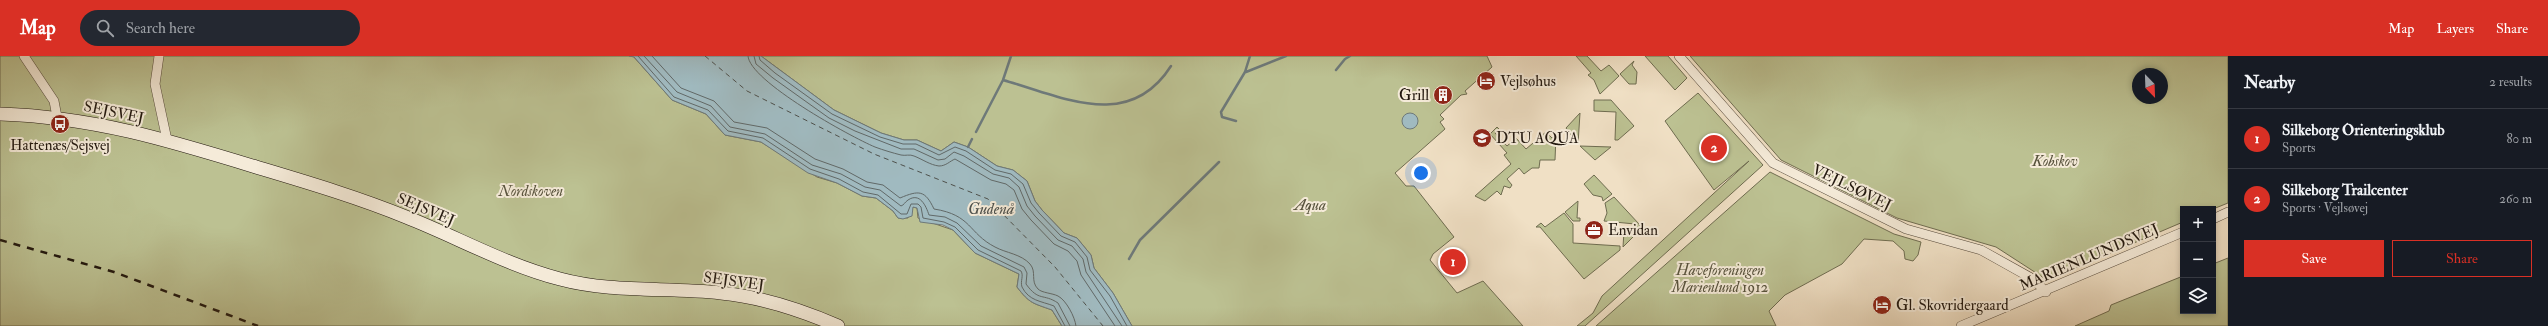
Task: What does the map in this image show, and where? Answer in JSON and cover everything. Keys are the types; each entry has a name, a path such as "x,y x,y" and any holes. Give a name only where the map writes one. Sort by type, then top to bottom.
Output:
{"street":[{"path":"24,56 54,100 57,117"},
{"path":"159,56 155,84 167,140"},
{"name":"VEJLSØVEJ","path":"1679,56 1773,163 1906,228 1981,250 2033,279 2046,292"},
{"name":"SEJSVEJ","path":"0,114 57,117 86,121 167,140 373,205 502,258 557,278 591,286 704,292 754,298 793,308 838,326"},
{"path":"2216,218 2228,212"},
{"name":"MARIENLUNDSVEJ","path":"1961,326 2046,292 2180,233"}],"green space":[{"name":"Nordskoven","path":"0,56 633,56 672,100 706,114 725,135 761,142 817,177 837,183 862,196 876,198 893,211 898,218 908,218 913,207 917,208 918,218 953,230 975,253 1019,274 1017,287 1021,293 1032,302 1052,310 1062,326 0,326"},
{"name":"Aqua","path":"761,56 1487,56 1492,67 1465,91 1467,94 1461,95 1440,115 1444,119 1440,122 1445,129 1395,173 1406,186 1414,186 1454,237 1433,254 1430,260 1457,293 1483,281 1523,326 1132,326 1113,293 1094,268 1091,255 1077,238 1064,233 1042,210 1035,201 1027,181 1013,170 997,166 968,147 954,142 941,151 917,140 904,140 881,133 834,110"},
{"path":"1576,56 1587,56 1601,71 1609,65 1619,76 1600,94 1594,80 1588,75 1591,73"},
{"path":"1645,56 1668,56 1687,78 1675,90"},
{"name":"Kobskov","path":"1690,56 2228,56 2228,203 2216,208 2216,206 2180,206 2180,223 2047,280 1996,247 1897,218 1781,160"},
{"path":"1634,61 1632,65 1637,72 1636,84 1629,84 1620,74"},
{"path":"1698,93 1763,165 1585,326 1577,326 1593,313 1602,296 1749,161 1714,190 1665,121"},
{"path":"1594,100 1611,100 1634,126 1618,140 1615,140 1616,112 1594,111"},
{"path":"1580,113 1578,144 1566,128"},
{"path":"1497,127 1499,129 1495,133 1507,146 1516,138 1526,149 1546,132 1552,138 1556,135 1555,160 1540,160 1539,168 1532,168 1524,174 1519,168 1507,179 1512,185 1510,188 1504,186 1501,195 1497,191 1485,201 1475,196 1511,164 1504,155 1507,153 1490,134"},
{"path":"1580,146 1611,147 1595,160"},
{"name":"Haveforeningen Marienlund 1912","path":"1770,172 1894,234 1921,242 1918,255 1913,261 1905,259 1904,251 1893,241 1864,239 1842,264 1785,295 1769,311 1776,326 1596,326"},
{"path":"1594,175 1612,194 1603,201 1602,197 1593,195 1584,184"},
{"path":"1614,197 1639,224 1641,229 1635,228 1635,224 1604,221 1607,213 1605,203"},
{"path":"1578,201 1577,218 1580,218 1580,221 1573,221 1565,212"},
{"path":"1564,213 1573,224 1573,243 1620,246 1620,250 1584,279 1540,227 1536,227 1541,223 1545,227"},
{"path":"1624,231 1639,231 1623,247"},
{"path":"2228,258 2228,326 2075,326 2109,311 2111,305 2180,277 2180,314 2216,314 2216,263"}],"water":[{"name":"Gudenå","path":"629,56 761,56 834,110 881,133 904,140 917,140 941,151 954,142 968,147 997,166 1013,170 1027,181 1035,201 1042,210 1064,233 1077,238 1091,255 1094,268 1113,293 1132,326 1062,326 1052,310 1032,302 1021,293 1017,287 1019,274 975,253 953,230 943,225 920,222 917,208 913,207 912,216 903,219 898,218 893,211 876,198 862,196 837,183 808,173 761,142 725,135 706,114 672,100 634,57"},
{"path":"1407,113 1413,113 1418,118 1416,127 1413,129 1407,129 1402,124 1402,118"}],"waterway":[{"path":"976,132 1003,80 1011,56"},
{"path":"1236,121 1222,117 1221,112 1245,72 1250,56"},
{"path":"1246,72 1286,56"},
{"path":"1336,70 1345,59 1350,56"},
{"path":"1003,80 1071,100 1094,104 1115,104 1135,98 1154,86 1171,66"},
{"path":"968,147 972,139"},
{"path":"1129,259 1140,240 1219,162"}],"ferry route":[{"path":"705,56 747,91 874,154 988,199 1055,267 1103,326"}],"railway":[{"path":"0,240 114,272 258,326"}],"place":[{"name":"Vejlsøhus","path":"1486,81"},
{"name":"Grill","path":"1443,95"},
{"name":"Hattenæs/Sejsvej","path":"60,124"},
{"name":"DTU AQUA","path":"1482,138"},
{"name":"Silkeborg Trailcenter","path":"1714,148"},
{"name":"Envidan","path":"1594,230"},
{"name":"Silkeborg Orienteringsklub","path":"1453,262"},
{"name":"Gl. Skovridergaard","path":"1882,305"}]}
